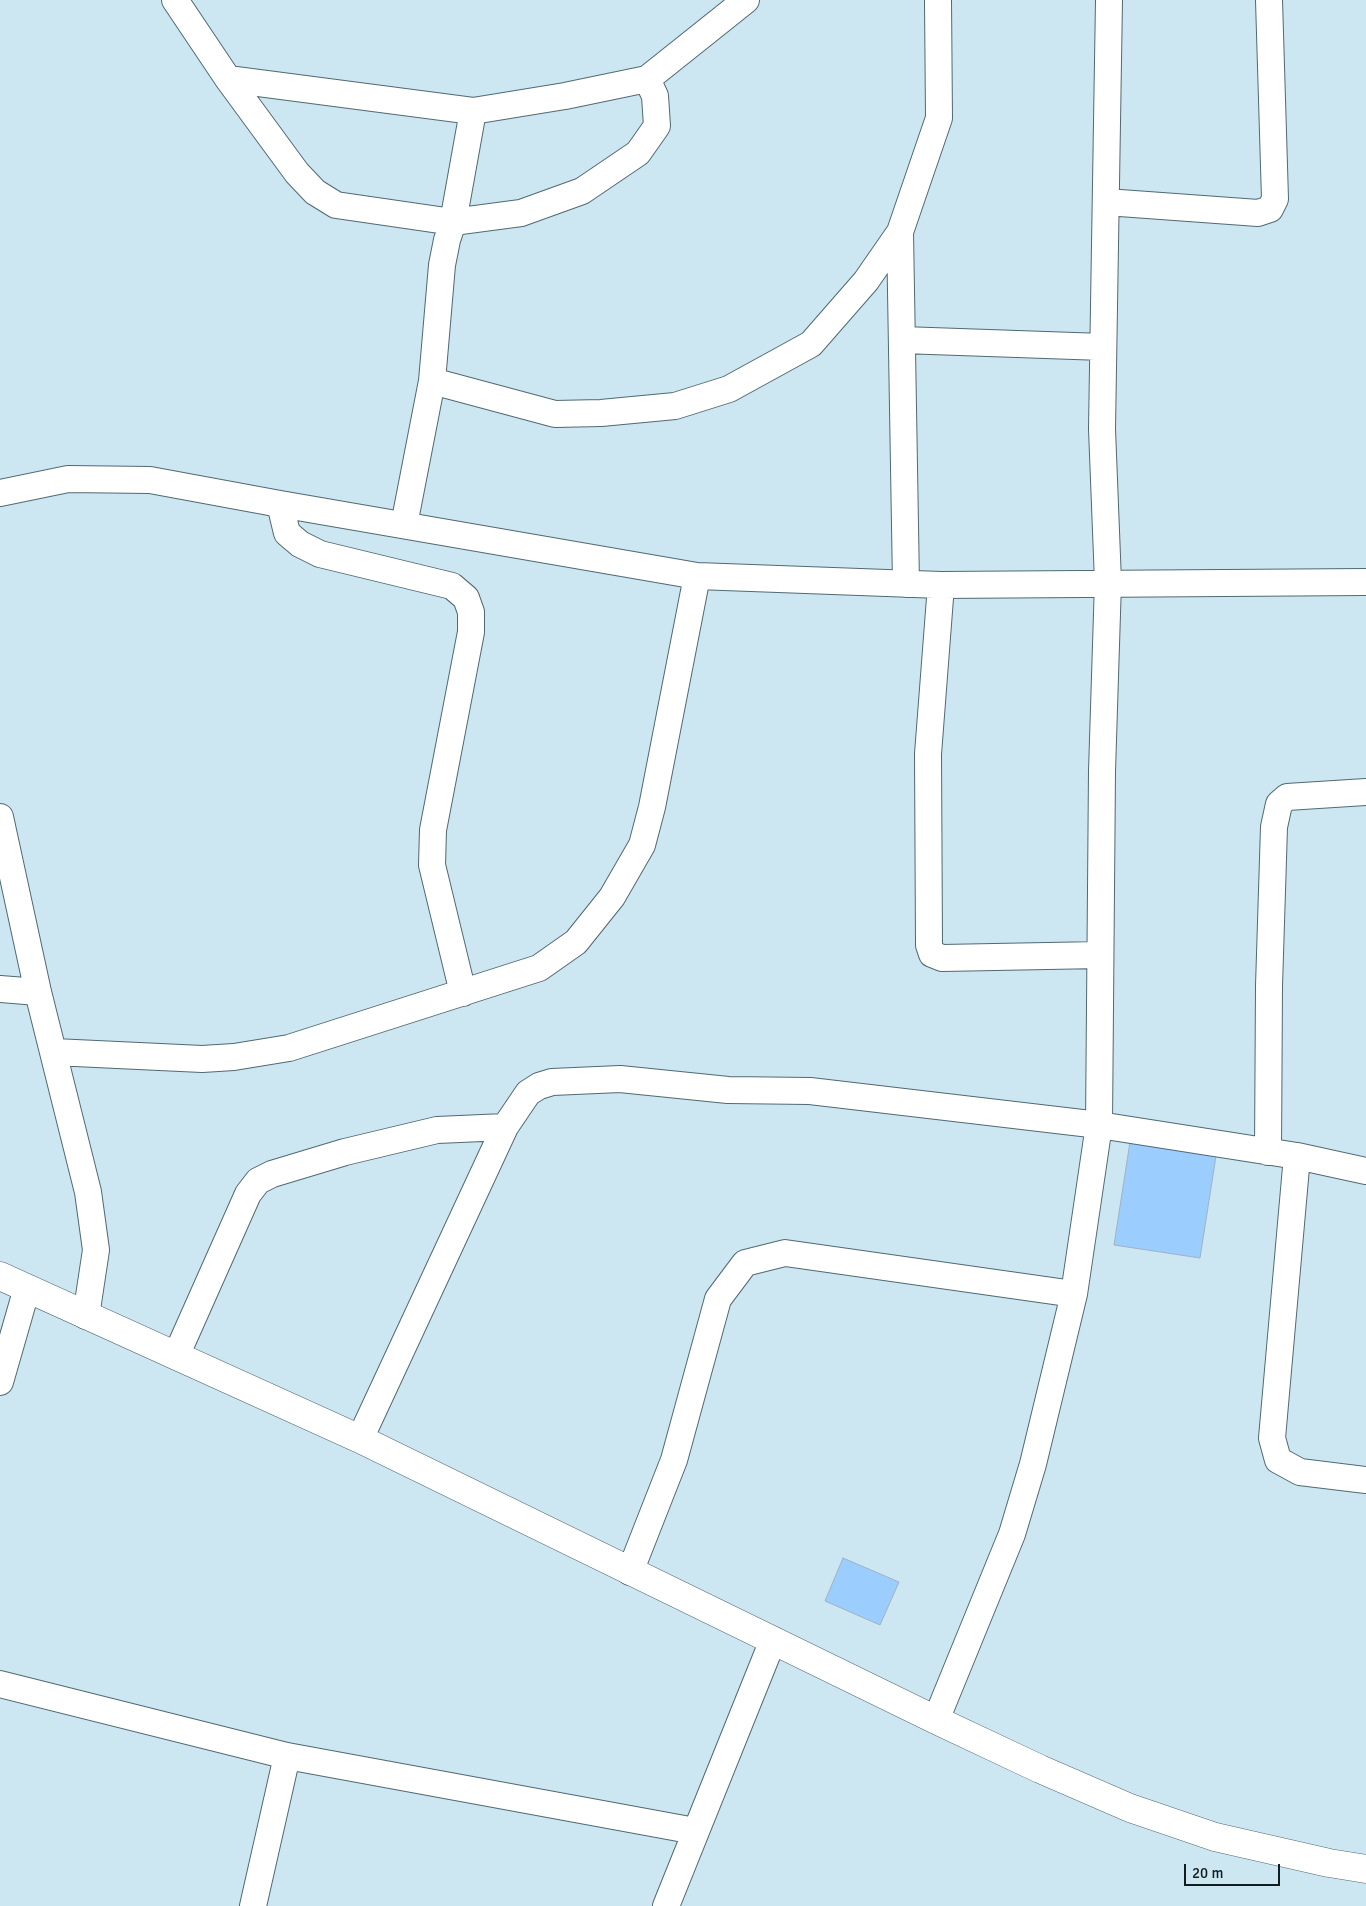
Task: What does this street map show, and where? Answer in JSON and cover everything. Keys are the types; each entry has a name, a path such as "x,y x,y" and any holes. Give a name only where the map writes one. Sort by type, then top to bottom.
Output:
{"main road":[{"path":"0,1276 360,1439 630,1572 1040,1769 1130,1808 1214,1837 1329,1863 1366,1869"}],"street":[{"path":"175,0 228,79 297,173 315,192 336,205 453,222 521,213 582,191 638,153 657,126 655,96 647,79"},
{"path":"228,79 473,110 565,96 647,79 746,0"},
{"path":"432,381 555,414 601,413 675,406 729,389 811,344 866,281 900,232 939,118 938,0"},
{"path":"936,1720 1012,1534 1033,1464 1074,1294 1099,1125 1102,771 1108,582 1102,429 1109,0"},
{"path":"1106,202 1258,214 1270,209 1275,199 1269,0"},
{"path":"404,525 432,381 442,265 453,222 473,110"},
{"path":"900,232 906,584"},
{"path":"902,340 1103,347"},
{"path":"0,493 68,479 150,480 697,576 941,585 1108,582 1366,582"},
{"path":"280,504 287,533 300,544 320,554 452,586 466,598 469,605 471,632 433,830 432,865 463,993"},
{"path":"54,1052 202,1059 234,1057 289,1048 539,968 576,942 612,898 642,845 654,798 697,576"},
{"path":"941,585 928,754 929,945 932,954 942,958 1100,955"},
{"path":"1268,1152 1269,986 1274,827 1279,804 1287,797 1366,792"},
{"path":"0,817 38,992 88,1192 96,1250 86,1316"},
{"path":"0,989 38,992"},
{"path":"360,1439 505,1127 528,1092 552,1082 620,1079 728,1090 810,1091 1099,1125 1297,1156 1366,1171"},
{"path":"176,1356 248,1194 258,1181 272,1174 345,1152 436,1130 505,1127"},
{"path":"1297,1156 1272,1438 1278,1460 1300,1472 1366,1480"},
{"path":"630,1572 674,1460 718,1299 746,1263 785,1253 1074,1294"},
{"path":"0,1382 27,1288"},
{"path":"666,1906 773,1640"},
{"path":"0,1684 287,1756 695,1831"},
{"path":"253,1906 287,1756"}],"building":[{"path":"1130,1142 1216,1156 1200,1258 1114,1245"},
{"path":"843,1558 899,1582 880,1625 825,1601"}]}
